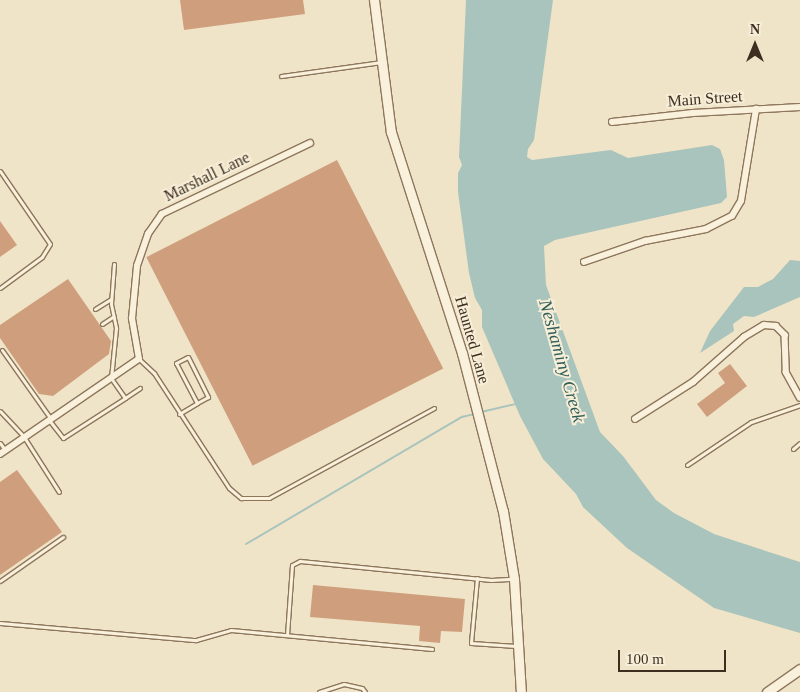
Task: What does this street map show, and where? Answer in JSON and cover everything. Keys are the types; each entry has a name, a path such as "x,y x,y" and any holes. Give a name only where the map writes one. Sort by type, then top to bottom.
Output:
{"street":[{"name":"Haunted Lane","path":"374,0 391,132 462,353 503,511 514,579 521,692"},
{"name":"Main Street","path":"612,122 756,109 800,107"},
{"path":"584,262 645,241 706,229 732,216 741,201 756,109"},
{"name":"Marshall Lane","path":"139,359 132,319 137,266 148,234 162,214 310,143"},
{"path":"636,419 694,382 744,337 764,325 776,326 784,334 786,372 800,397"},
{"path":"2,452 139,359"},
{"path":"767,692 800,669"}],"lane":[{"path":"281,76 383,62"},
{"path":"0,171 50,244 42,257 0,288"},
{"path":"114,264 111,299 114,316 115,347 111,378 125,398"},
{"path":"95,309 111,299"},
{"path":"102,324 114,316"},
{"path":"2,350 63,438 140,388"},
{"path":"179,414 208,397 188,357 176,363 197,403"},
{"path":"139,359 154,373 229,488 241,498 262,499 434,408"},
{"path":"687,465 751,422 800,405"},
{"path":"0,411 24,437 59,492"},
{"path":"0,443 2,452"},
{"path":"793,449 800,443"},
{"path":"0,581 63,537"},
{"path":"286,635 292,565 300,561 477,578 514,579"},
{"path":"477,578 471,643 508,648 517,646"},
{"path":"0,623 196,640 231,630 432,649"},
{"path":"319,692 344,684 362,688 365,692"}],"water":[{"name":"Neshaminy Creek","path":"466,0 553,0 534,140 528,149 527,157 532,160 611,150 628,158 712,145 720,149 724,160 727,197 721,203 555,240 544,246 546,285 600,432 623,456 656,500 674,513 714,534 800,562 800,633 714,608 627,548 583,507 576,494 543,459 520,416 482,327 482,310 475,298 469,273 458,192 458,173 462,165 459,157"},
{"path":"790,260 800,261 800,297 754,317 744,316 733,324 734,331 700,353 710,331 744,287 758,287 773,279"}],"building":[{"path":"180,0 303,0 305,14 184,30"},
{"path":"337,160 443,368 253,466 146,257"},
{"path":"0,221 17,245 0,257"},
{"path":"68,279 111,341 109,354 53,396 39,394 0,338 0,325"},
{"path":"730,364 747,386 707,417 697,404 725,383 718,373"},
{"path":"17,470 62,532 0,575 0,482"},
{"path":"313,585 465,599 462,632 441,631 440,643 419,641 420,626 310,617"}],"waterway":[{"path":"481,412 515,404"},
{"path":"246,544 462,417 474,414"}]}
